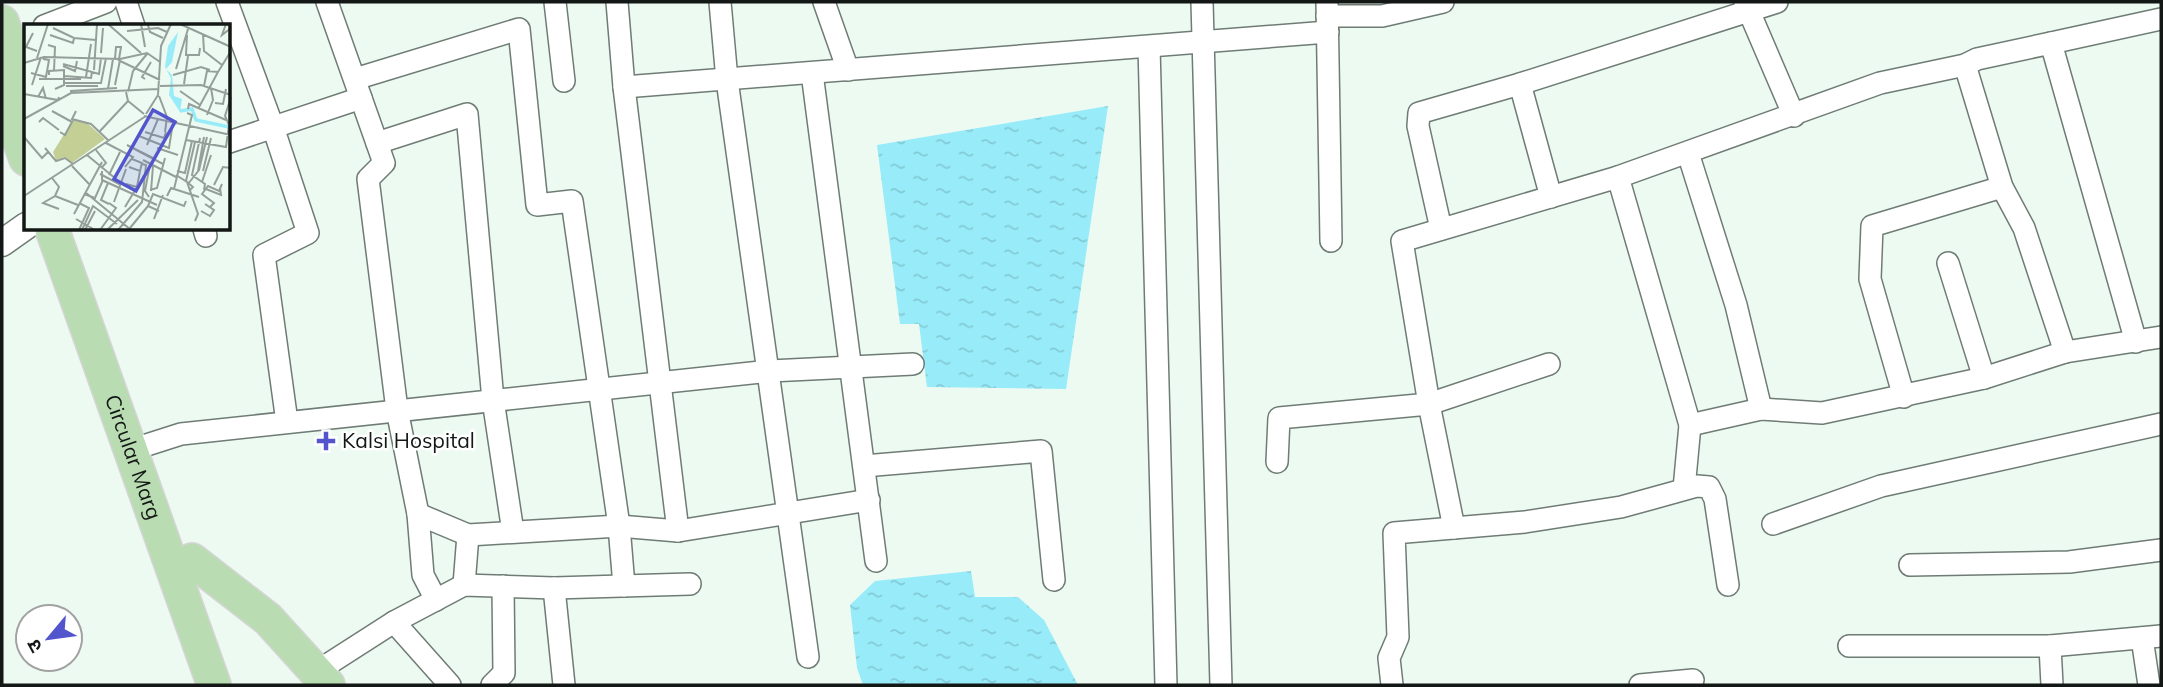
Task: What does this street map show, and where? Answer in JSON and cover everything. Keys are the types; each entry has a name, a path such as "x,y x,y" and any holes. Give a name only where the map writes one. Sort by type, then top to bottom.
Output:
{"main road":[{"path":"12,32 24,82"},
{"path":"2,92 24,153"},
{"name":"Circular Marg","path":"52,231 141,447 192,560 236,685"},
{"name":"Circular Marg","path":"76,231 214,685"},
{"path":"192,560 268,619 322,679"}],"street":[{"path":"49,24 106,2"},
{"path":"126,2 133,24"},
{"path":"227,2 274,127 308,233 264,256 287,422"},
{"path":"327,2 384,163 368,180 397,410 418,514 423,575 436,600"},
{"path":"555,2 564,81"},
{"path":"617,2 624,87 678,531"},
{"path":"720,2 727,79 808,657"},
{"path":"824,2 848,70"},
{"path":"1202,2 1221,685"},
{"path":"624,87 1205,42 1327,17 1382,16 1443,2"},
{"path":"1441,229 1418,126 1419,113 1520,84 1747,6 1777,2"},
{"path":"1747,6 1794,116"},
{"path":"1327,17 1331,241"},
{"path":"1454,528 1429,404 1402,241 1618,177 1880,83 2161,19"},
{"path":"231,141 274,127 358,89 519,29 537,205 572,201 619,526 624,586"},
{"path":"2051,43 2136,342"},
{"path":"1149,47 1166,685"},
{"path":"1965,65 2002,187 2024,228 2065,352"},
{"path":"813,73 876,561"},
{"path":"1520,84 1551,197"},
{"path":"377,143 467,114 493,400 513,531"},
{"path":"1688,153 1737,305 1761,410"},
{"path":"1618,177 1690,425 1684,489"},
{"path":"1904,397 1870,279 1872,226 2002,187"},
{"path":"2,243 24,227"},
{"path":"1948,263 1984,378"},
{"path":"1690,425 1761,410 1822,413 1984,378 2065,352 2161,337"},
{"path":"141,447 181,434 397,410 769,371 913,363"},
{"path":"1277,462 1279,418 1429,404 1549,364"},
{"path":"1773,524 1881,486 2161,424"},
{"path":"864,466 1041,451 1054,580"},
{"path":"1392,685 1390,658 1398,637 1394,533 1525,522 1620,507 1697,486 1709,487 1715,499 1728,585"},
{"path":"418,514 468,535 619,526 678,531 869,500"},
{"path":"464,585 468,535"},
{"path":"1910,565 2068,562 2161,550"},
{"path":"322,679 394,622 464,585 554,588 690,584"},
{"path":"492,685 504,673 503,586"},
{"path":"554,588 565,685"},
{"path":"394,622 450,685"},
{"path":"1849,646 2050,646 2152,637 2148,685"},
{"path":"2050,646 2052,685"},
{"path":"1640,685 1693,680"}],"water":[{"path":"1108,106 1066,389 927,387 919,324 900,324 877,145"},
{"path":"971,571 975,597 1018,597 1044,620 1078,685 863,685 857,668 850,605 875,581"}],"place":[{"name":"Kalsi Hospital","path":"326,441"}]}
